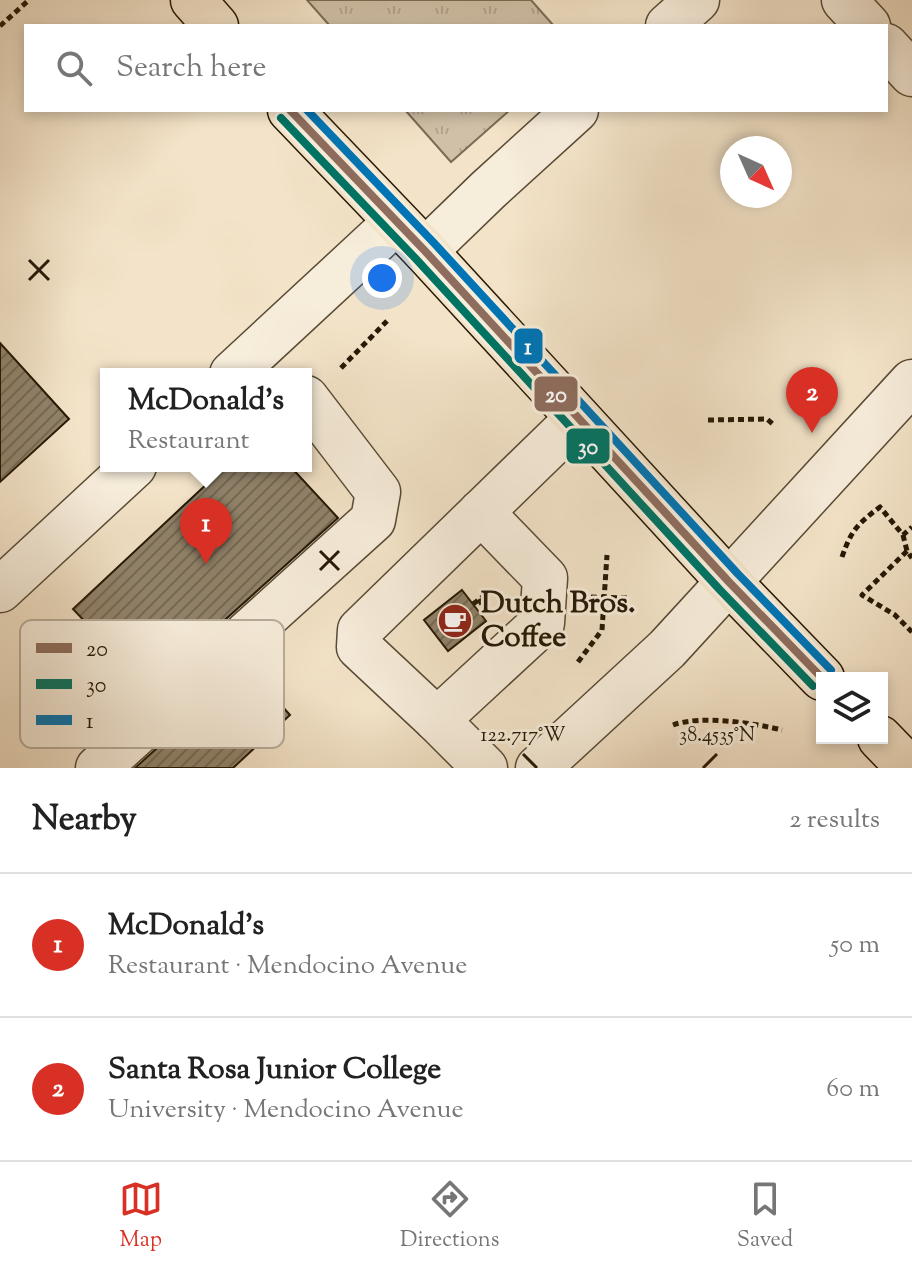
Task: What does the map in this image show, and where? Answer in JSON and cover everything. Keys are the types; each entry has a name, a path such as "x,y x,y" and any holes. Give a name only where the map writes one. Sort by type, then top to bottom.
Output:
{"main road":[{"path":"193,0 214,24"},
{"path":"292,112 816,672"},
{"path":"886,744 909,768"}],"street":[{"path":"670,24 697,0"},
{"path":"844,0 866,24"},
{"path":"888,48 912,74"},
{"path":"248,368 281,356 411,236 488,190 574,112"},
{"path":"538,768 667,649 912,382"},
{"path":"262,620 373,520 378,492 312,406"},
{"path":"485,768 359,647 360,630 578,418"},
{"path":"729,582 803,511 912,427"},
{"path":"0,590 128,472"},
{"path":"437,720 542,623 545,578 481,512"},
{"path":"98,768 120,748"}],"path":[{"path":"0,26 29,0"},
{"path":"341,368 387,321"},
{"path":"708,420 767,419 775,426"},
{"path":"842,557 849,536 861,521 880,507 903,535 912,558"},
{"path":"903,535 912,527"},
{"path":"907,551 862,595 895,615 912,632"},
{"path":"576,664 602,630 607,555"},
{"path":"473,604 496,587"},
{"path":"581,597 630,598"},
{"path":"673,725 753,723 782,730"}],"green space":[{"path":"307,0 531,0 552,24 328,24"},
{"path":"407,112 508,112 451,162"}],"building":[{"path":"0,343 69,419 0,482"},
{"path":"220,472 296,472 338,518 225,620 83,620 73,609"},
{"name":"Dutch Bros. Coffee","path":"462,590 486,621 448,651 424,620"},
{"path":"157,748 255,748 233,768 135,768"}],"transit line":[{"name":"20","path":"292,112 816,672"},
{"name":"1","path":"309,112 831,670"},
{"name":"30","path":"281,118 813,686"}],"place":[{"name":"Santa Rosa Junior College","path":"812,433"},
{"name":"McDonald's","path":"206,564"},
{"name":"Dutch Bros. Coffee","path":"455,621"}]}
